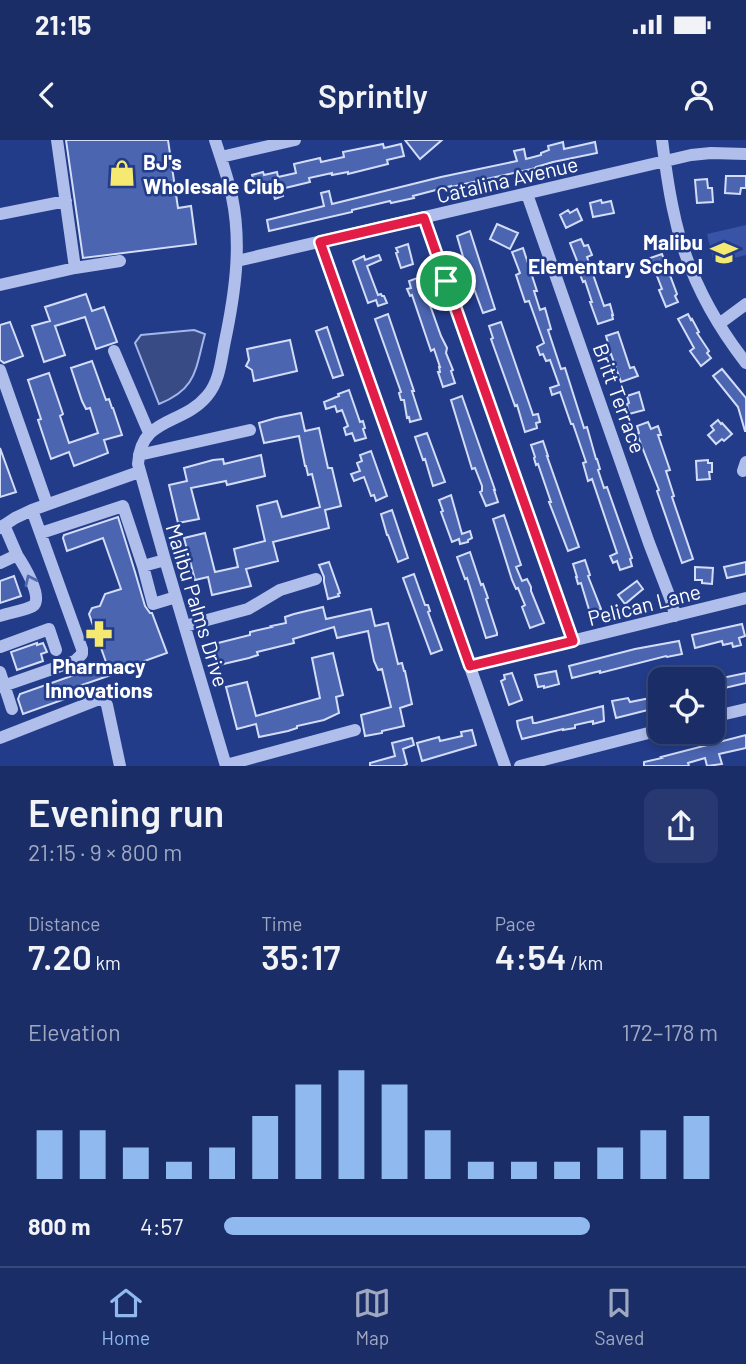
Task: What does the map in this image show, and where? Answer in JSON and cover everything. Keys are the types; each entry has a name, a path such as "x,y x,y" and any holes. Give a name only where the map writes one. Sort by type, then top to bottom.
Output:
{"street":[{"path":"57,140 75,268"},
{"path":"139,455 149,433 189,411 207,397 219,374 237,261 233,200 215,140"},
{"path":"221,157 295,140"},
{"path":"662,140 680,236 701,291 719,324 746,361"},
{"name":"Catalina Avenue","path":"237,261 691,155 746,154"},
{"name":"Britt Terrace","path":"527,194 675,616"},
{"path":"0,214 66,201"},
{"path":"424,218 573,641"},
{"path":"320,242 505,765"},
{"path":"0,285 120,261"},
{"path":"719,324 746,304"},
{"path":"114,351 149,433"},
{"path":"0,370 47,505"},
{"path":"139,455 250,430"},
{"name":"Malibu Palms Drive","path":"139,455 139,472 226,765"},
{"path":"0,616 32,606 36,602 37,594 2,526 32,510 139,472"},
{"path":"41,533 123,506 153,604 176,597"},
{"path":"12,709 1,681 75,661 82,654 76,630 32,510"},
{"path":"0,563 17,555"},
{"path":"143,566 165,561"},
{"path":"185,626 248,609 280,590 316,579"},
{"name":"Pelican Lane","path":"470,666 746,598"},
{"path":"0,647 48,629 56,650"},
{"path":"0,738 97,700 104,700 120,765"},
{"path":"725,714 746,709"},
{"path":"226,765 355,730"},
{"path":"520,765 648,733"}],"shaded area":[{"path":"746,225 746,255 714,263 707,234"},
{"path":"194,330 205,334 192,377 181,392 159,404 135,343 141,335"}],"building":[{"name":"BJ's Wholesale Club","path":"66,140 168,140 178,208 191,206 196,244 83,258"},
{"path":"405,140 442,140 420,159"},
{"path":"563,142 564,149 595,142 597,153 269,231 267,220 324,206 321,193 329,191 332,204 517,161 514,151 524,149 526,159 541,155 549,150 548,146"},
{"path":"383,144 384,148 401,144 404,156 387,160 388,164 348,174 332,173 309,178 310,182 281,189 283,196 275,199 272,189 256,190 252,175 277,172 278,177 296,173 294,164 320,158 321,162 344,157 343,152"},
{"path":"726,176 746,176 746,188 741,188 740,194 725,193"},
{"path":"707,179 708,188 712,188 713,202 697,203 695,180"},
{"path":"601,200 602,203 611,201 614,213 593,217 590,203"},
{"path":"577,209 582,220 566,228 560,215"},
{"path":"497,224 518,233 510,249 490,239"},
{"path":"470,231 495,309 483,313 457,236"},
{"path":"581,239 584,246 588,245 592,255 587,257 604,306 610,304 613,315 613,319 598,324 570,243"},
{"path":"408,244 413,264 401,268 396,248"},
{"path":"523,248 537,291 534,291 540,310 545,308 551,329 548,330 561,369 565,368 584,428 587,427 604,488 607,487 632,558 632,566 620,570 617,561 613,563 610,556 617,553 592,479 588,481 583,463 586,462 573,424 560,392 552,395 550,388 559,385 550,360 546,361 543,354 540,355 537,347 544,343 529,301 525,302 516,275 520,273 512,252"},
{"path":"662,254 678,302 666,307 650,258"},
{"path":"379,255 381,260 367,266 378,295 384,296 387,303 378,306 376,300 368,303 353,261 364,256 365,260"},
{"path":"420,277 453,370 451,371 455,383 443,387 434,349 431,351 412,295 410,296 407,289 411,288 409,281"},
{"path":"86,294 92,311 104,307 117,342 96,349 85,317 55,326 65,355 44,362 32,326 50,321 45,307"},
{"path":"388,314 421,419 410,422 375,319"},
{"path":"688,314 711,358 701,366 690,351 694,348 678,319"},
{"path":"10,322 23,356 4,363 0,360 0,325"},
{"path":"501,322 533,415 538,414 540,422 536,423 537,428 525,432 491,339 493,338 489,326"},
{"path":"327,327 343,375 333,378 316,331"},
{"path":"618,332 630,368 634,367 638,376 621,382 605,344 608,343 606,336"},
{"path":"290,340 297,371 254,381 252,370 246,366 249,360 247,349"},
{"path":"92,361 122,435 104,440 108,453 74,466 69,452 51,459 28,380 49,373 63,414 60,416 69,443 98,433 90,408 86,409 82,401 71,368"},
{"path":"722,369 746,398 746,431 738,407 713,376"},
{"path":"349,390 360,422 363,421 365,428 366,438 355,441 352,433 346,435 344,428 348,426 342,410 337,412 335,406 326,409 324,402"},
{"path":"639,392 644,410 629,414 627,396"},
{"path":"462,396 498,502 486,506 480,492 482,486 475,468 472,469 451,400"},
{"path":"301,413 305,431 319,428 328,468 332,468 341,506 325,510 329,528 273,542 278,561 246,569 251,586 212,595 208,577 195,580 184,538 205,533 215,572 238,567 234,549 265,541 257,506 277,501 282,517 320,507 312,474 308,475 305,466 299,436 264,443 259,423"},
{"path":"718,420 732,434 716,444 708,435 714,430 711,426"},
{"path":"648,422 651,429 658,426 661,435 658,435 670,470 666,471 674,496 672,497 693,559 682,563 657,491 659,490 637,434 637,426"},
{"path":"427,433 445,482 433,486 415,437"},
{"path":"543,441 579,547 568,551 531,445"},
{"path":"0,448 16,492 0,497"},
{"path":"371,451 387,496 376,501 374,495 371,496 364,477 354,481 351,474 360,471 357,463 362,461 360,455"},
{"path":"261,455 265,476 227,485 226,481 191,488 199,519 178,523 169,485 187,481 184,468 213,460 223,459 224,464"},
{"path":"708,460 708,463 712,463 710,479 697,480 696,461"},
{"path":"451,495 462,534 470,531 472,538 468,542 460,544 459,539 452,542 441,512 443,511 439,500"},
{"path":"392,510 408,558 398,562 381,514"},
{"path":"504,515 521,565 516,567 522,581 527,579 531,587 544,623 530,628 522,607 525,605 512,580 493,519"},
{"path":"118,517 145,606 152,613 167,653 76,687 79,694 23,714 18,699 20,694 106,662 89,614 92,608 100,606 105,594 121,589 103,538 67,551 63,538 64,535"},
{"path":"470,552 488,598 486,599 497,633 486,638 467,578 465,579 457,557"},
{"path":"585,560 590,575 588,576 601,609 590,613 573,564"},
{"path":"329,562 340,593 339,596 328,599 319,565"},
{"path":"746,562 746,574 727,578 724,567"},
{"path":"695,567 713,568 712,584 695,580"},
{"path":"414,574 425,605 428,605 442,650 431,654 403,578"},
{"path":"14,576 21,596 0,603 0,581"},
{"path":"637,581 643,589 625,604 618,595"},
{"path":"323,607 326,619 371,609 375,626 388,623 398,664 402,663 405,671 412,704 400,708 404,726 365,736 361,715 391,707 382,669 378,670 374,661 368,631 337,638 334,627 293,639 294,643 257,652 258,655 249,658 219,665 214,644 286,623 285,617"},
{"path":"742,624 745,636 739,638 741,645 723,645 722,641 695,648 692,635"},
{"path":"679,641 682,654 572,678 569,666"},
{"path":"43,643 47,652 41,654 43,661 17,670 11,652"},
{"path":"333,653 343,695 336,697 339,713 288,731 259,737 256,724 237,729 226,687 247,682 256,716 320,698 312,658"},
{"path":"556,671 559,684 538,687 535,675"},
{"path":"512,673 522,700 509,705 501,681 505,679 504,675"},
{"path":"746,673 746,683 725,688 725,677"},
{"path":"628,698 630,702 648,698 648,710 616,718 612,701"},
{"path":"603,706 604,721 593,724 593,721 575,725 575,728 522,739 518,727 517,721 532,717 533,723 536,723"},
{"path":"472,730 476,745 422,761 417,743 439,737 440,741 462,736 461,732"},
{"path":"746,735 746,748 719,754 722,764 707,766 705,758 688,763 689,766 644,766 644,762 711,744 725,744 725,740"},
{"path":"412,738 414,745 403,749 407,764 370,766 370,763 395,756 392,743"}],"place":[{"name":"BJ's Wholesale Club","path":"122,173"},
{"name":"Malibu Elementary School","path":"724,253"},
{"name":"Pharmacy Innovations","path":"99,634"}],"route":[{"path":"424,218 446,281 573,641 470,666 320,242 424,218"}]}
